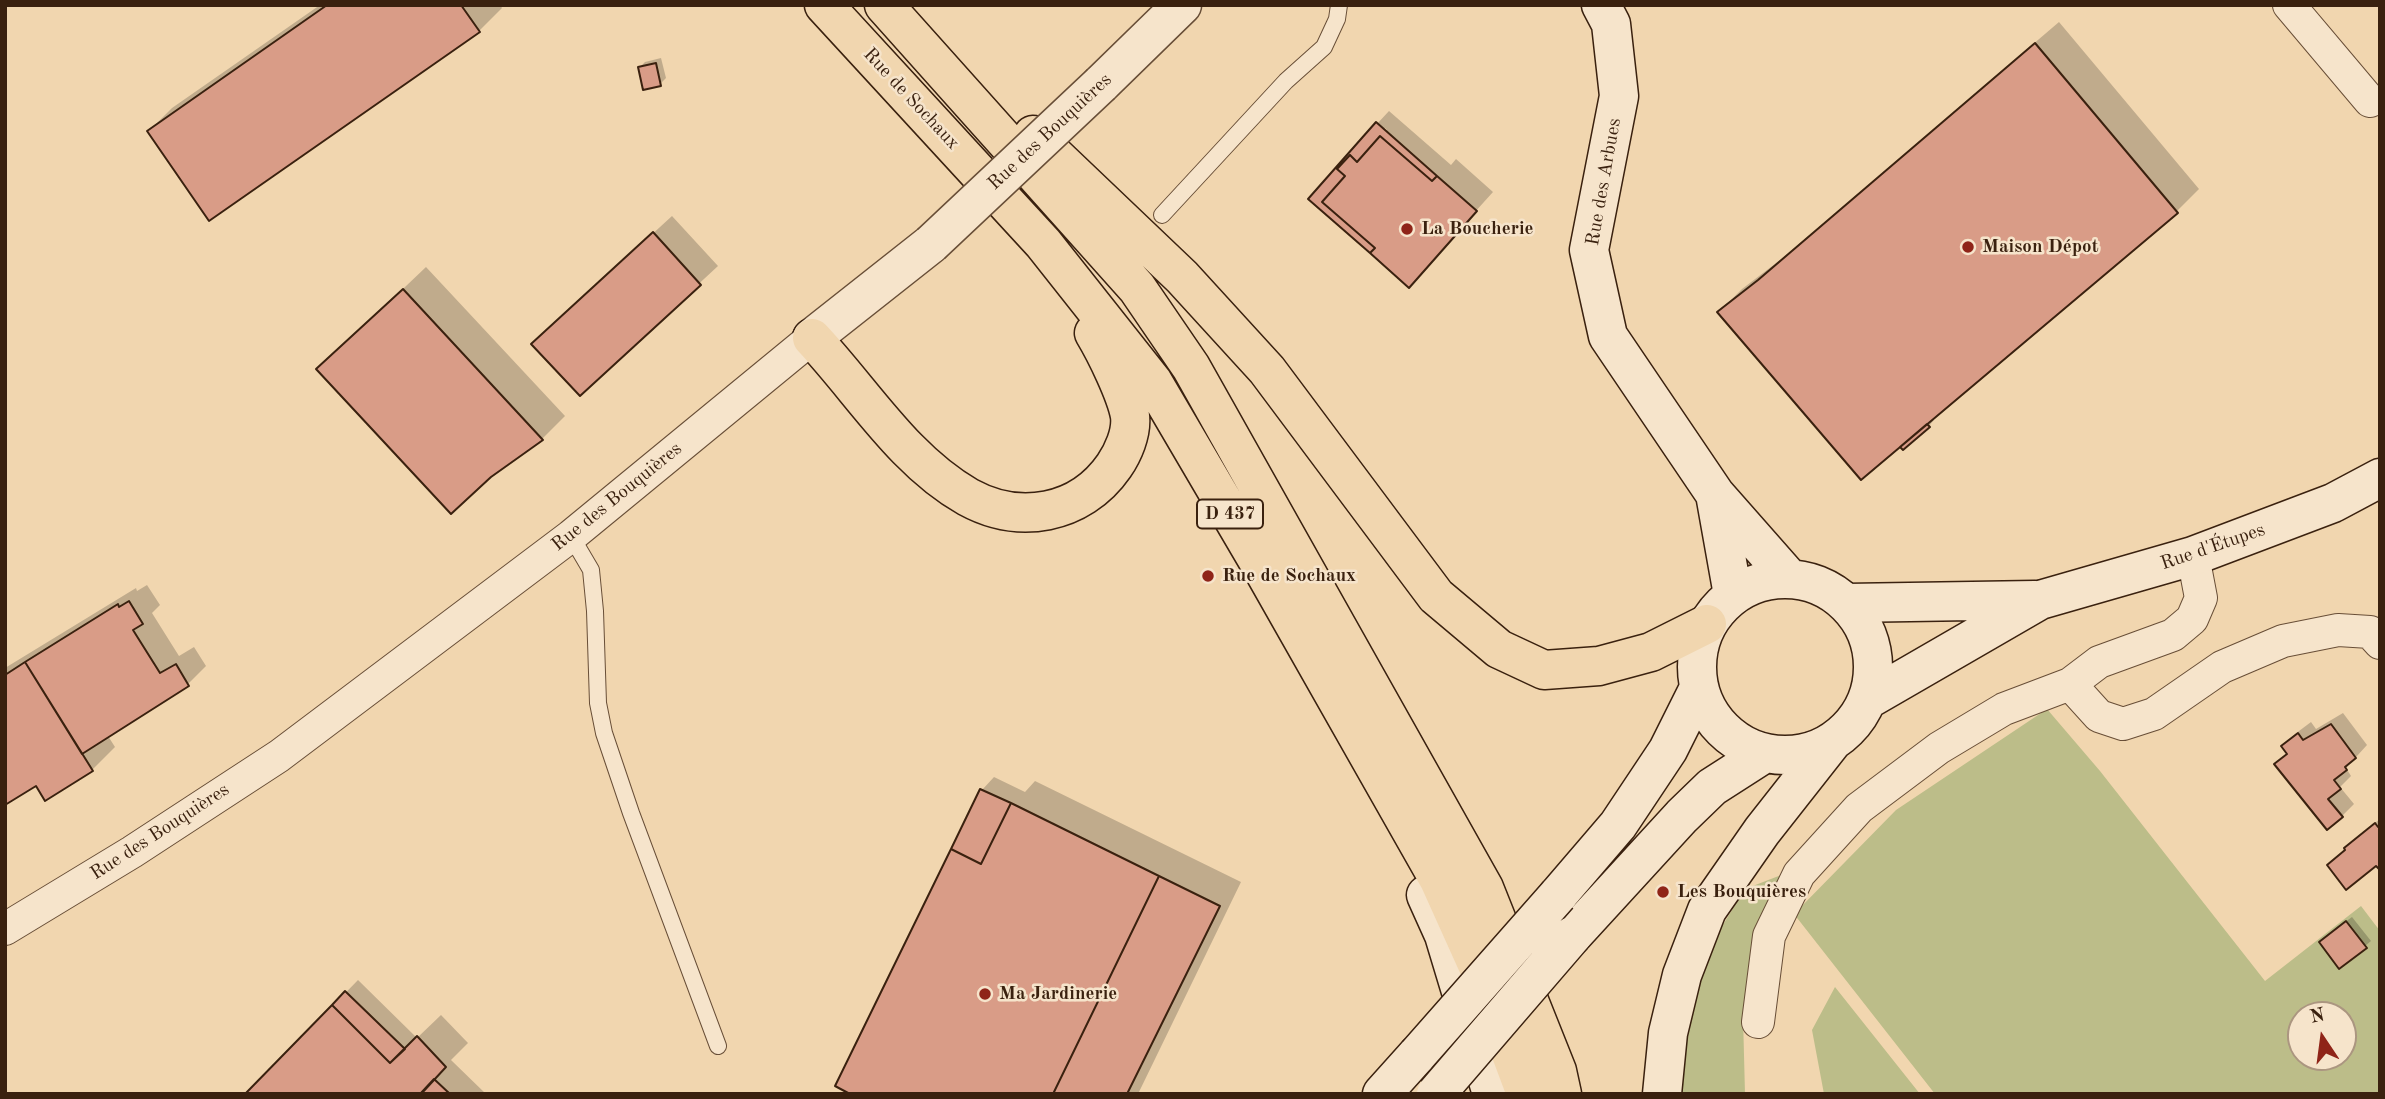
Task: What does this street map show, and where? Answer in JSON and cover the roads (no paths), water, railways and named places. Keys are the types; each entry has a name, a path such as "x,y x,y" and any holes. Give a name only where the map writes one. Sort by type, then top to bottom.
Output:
{"main road":[{"name":"Rue de Sochaux","path":"824,5 1043,243 1153,382 1439,880 1480,971 1526,1094"},
{"name":"D 437","path":"884,5 1063,202 1137,288 1191,367 1484,888 1558,1071 1562,1094"},
{"path":"897,5 1182,277 1267,370 1436,596 1499,649 1544,670 1599,666 1651,652 1707,624"},
{"name":"Rue des Bouquières","path":"812,338 931,244 1182,5"},
{"name":"Rue des Arbues","path":"1601,5 1611,24 1619,96 1589,250 1608,336 1715,494 1789,578"},
{"path":"812,338 892,432 936,475 969,497 1005,512 1036,513 1078,500 1103,481 1124,452 1130,418 1108,358 1043,243"},
{"name":"Rue d'Étupes","path":"1867,700 2040,600 2193,556 2333,503 2380,478"},
{"name":"Rue des Arbues","path":"1715,494 1733,595"},
{"path":"1662,1094 1668,1033 1682,975 1707,910 1762,831 1832,741 1853,724 1867,700 1874,675 1872,648 1863,624 1847,603 1830,590 1789,578 1760,582 1733,595 1707,624 1699,644 1696,666 1699,688 1707,710 1723,730 1743,745 1765,753 1788,755 1811,751 1832,741"},
{"name":"Rue d'Étupes","path":"1847,603 2040,600"},
{"path":"1382,1094 1618,825 1668,750 1699,688"},
{"path":"1361,741 1444,935 1492,1094"},
{"path":"1436,1094 1572,936 1682,816 1712,787 1765,753"}],"street":[{"path":"2289,5 2370,101"},
{"name":"Rue des Bouquières","path":"5,929 132,852 279,756 571,536 812,338"},
{"path":"1758,1022 1769,936 1799,874 1859,808 1939,748 2004,709 2070,684 2099,662 2173,635 2192,619 2201,598 2193,556"},
{"path":"2070,684 2099,716 2123,724 2154,714 2222,667 2283,640 2338,630 2370,632 2380,643"}],"lane":[{"path":"1162,215 1286,81 1324,47 1337,19 1339,5"},
{"path":"571,536 591,570 598,704 604,733 718,1046"}],"place":[{"name":"La Boucherie","path":"1407,229"},
{"name":"Maison Dépot","path":"1968,247"},
{"name":"Rue de Sochaux","path":"1208,576"},
{"name":"Les Bouquières","path":"1663,892"},
{"name":"Ma Jardinerie","path":"985,994"}]}
